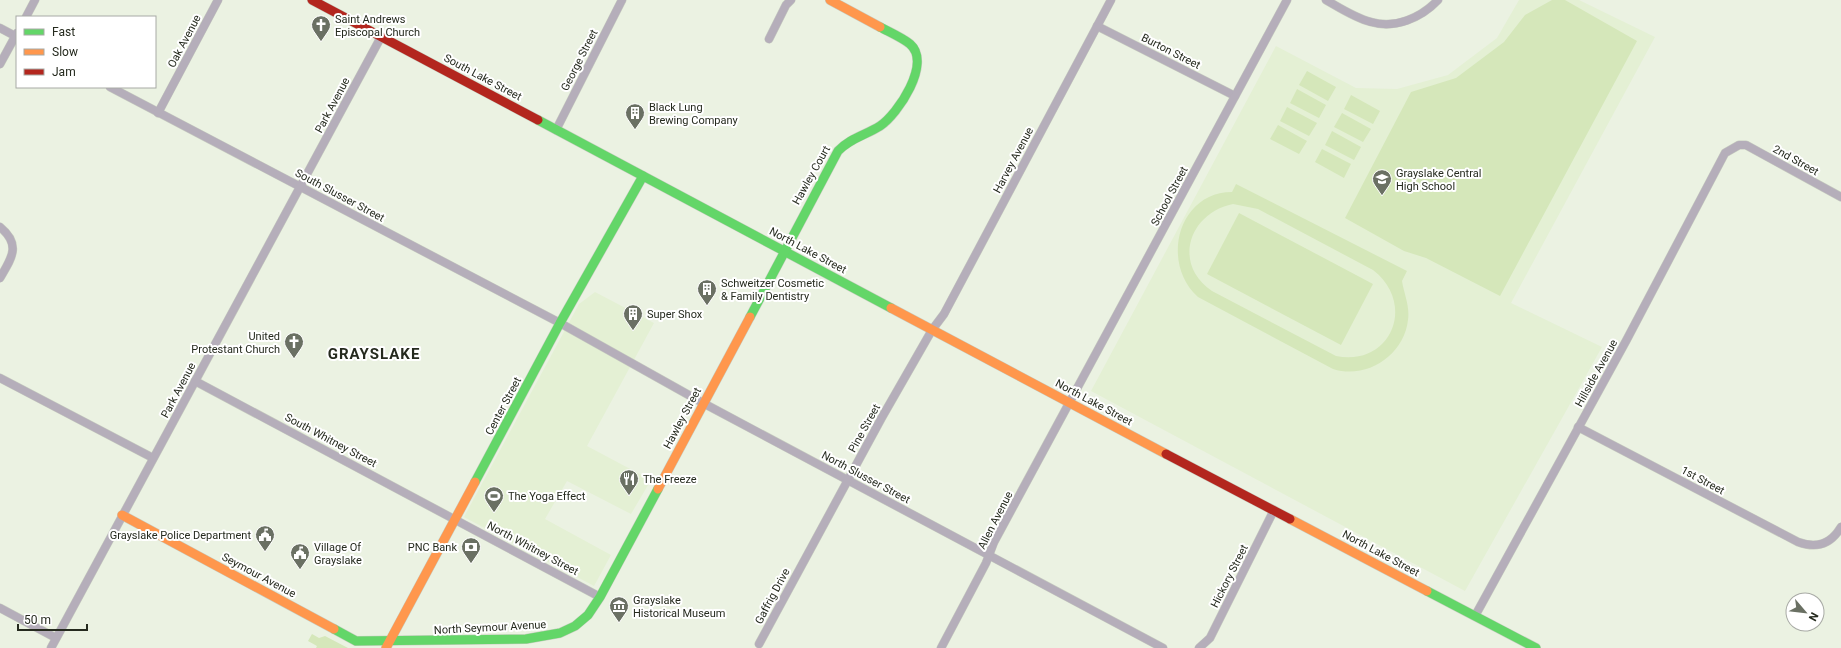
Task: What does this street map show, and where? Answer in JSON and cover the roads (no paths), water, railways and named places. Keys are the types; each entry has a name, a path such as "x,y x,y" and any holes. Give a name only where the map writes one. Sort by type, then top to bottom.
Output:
{"street":[{"path":"27,16 35,0"},
{"name":"Oak Avenue","path":"158,113 218,0"},
{"name":"South Lake Street","path":"312,0 643,176"},
{"name":"George Street","path":"556,130 622,0"},
{"path":"769,39 786,5 791,0"},
{"name":"Hawley Court","path":"783,251 838,151 844,144 880,126 890,118 916,73 919,63 914,50 904,40 830,0"},
{"name":"Harvey Avenue","path":"932,330 944,314 1111,0"},
{"name":"School Street","path":"1070,403 1287,0"},
{"path":"1326,0 1361,19 1381,24 1402,22 1412,19 1422,14 1438,0"},
{"name":"Burton Street","path":"1098,26 1235,96"},
{"path":"0,28 16,36 0,64"},
{"name":"Park Avenue","path":"51,648 381,37"},
{"name":"South Slusser Street","path":"112,88 560,323"},
{"name":"2nd Street","path":"1739,145 1746,145 1841,197"},
{"name":"Hillside Avenue","path":"1475,616 1626,341 1725,153 1739,145"},
{"name":"North Lake Street","path":"643,176 1536,648"},
{"name":"Center Street","path":"387,645 456,520 560,323 643,176"},
{"path":"0,228 11,240 13,256 0,278"},
{"name":"Hawley Street","path":"600,597 783,251"},
{"name":"North Slusser Street","path":"560,323 703,403 1163,648"},
{"name":"Pine Street","path":"805,559 932,330"},
{"path":"0,378 153,458"},
{"name":"South Whitney Street","path":"195,381 456,520"},
{"name":"Allen Avenue","path":"941,648 989,555 994,542 1070,403"},
{"name":"1st Street","path":"1578,427 1808,546 1828,542 1835,536 1841,527"},
{"name":"Hickory Street","path":"1199,648 1210,638 1274,510"},
{"name":"Seymour Avenue","path":"122,515 356,641 387,645"},
{"name":"North Whitney Street","path":"456,520 600,597"},
{"name":"Gaffrig Drive","path":"759,644 805,559"},
{"name":"North Seymour Avenue","path":"387,645 547,637 565,632 579,624 588,617 600,597"},
{"path":"0,608 56,638"}],"place":[{"name":"Saint Andrews Episcopal Church","path":"321,42"},
{"name":"Black Lung Brewing Company","path":"635,130"},
{"name":"Grayslake Central High School","path":"1382,196"},
{"name":"Schweitzer Cosmetic & Family Dentistry","path":"707,306"},
{"name":"Super Shox","path":"633,331"},
{"name":"United Protestant Church","path":"294,359"},
{"name":"The Freeze","path":"629,496"},
{"name":"The Yoga Effect","path":"494,513"},
{"name":"Grayslake Police Department","path":"265,552"},
{"name":"PNC Bank","path":"471,564"},
{"name":"Village Of Grayslake","path":"300,570"},
{"name":"Grayslake Historical Museum","path":"619,623"}],"district":[{"name":"GRAYSLAKE","path":"374,354"}]}
